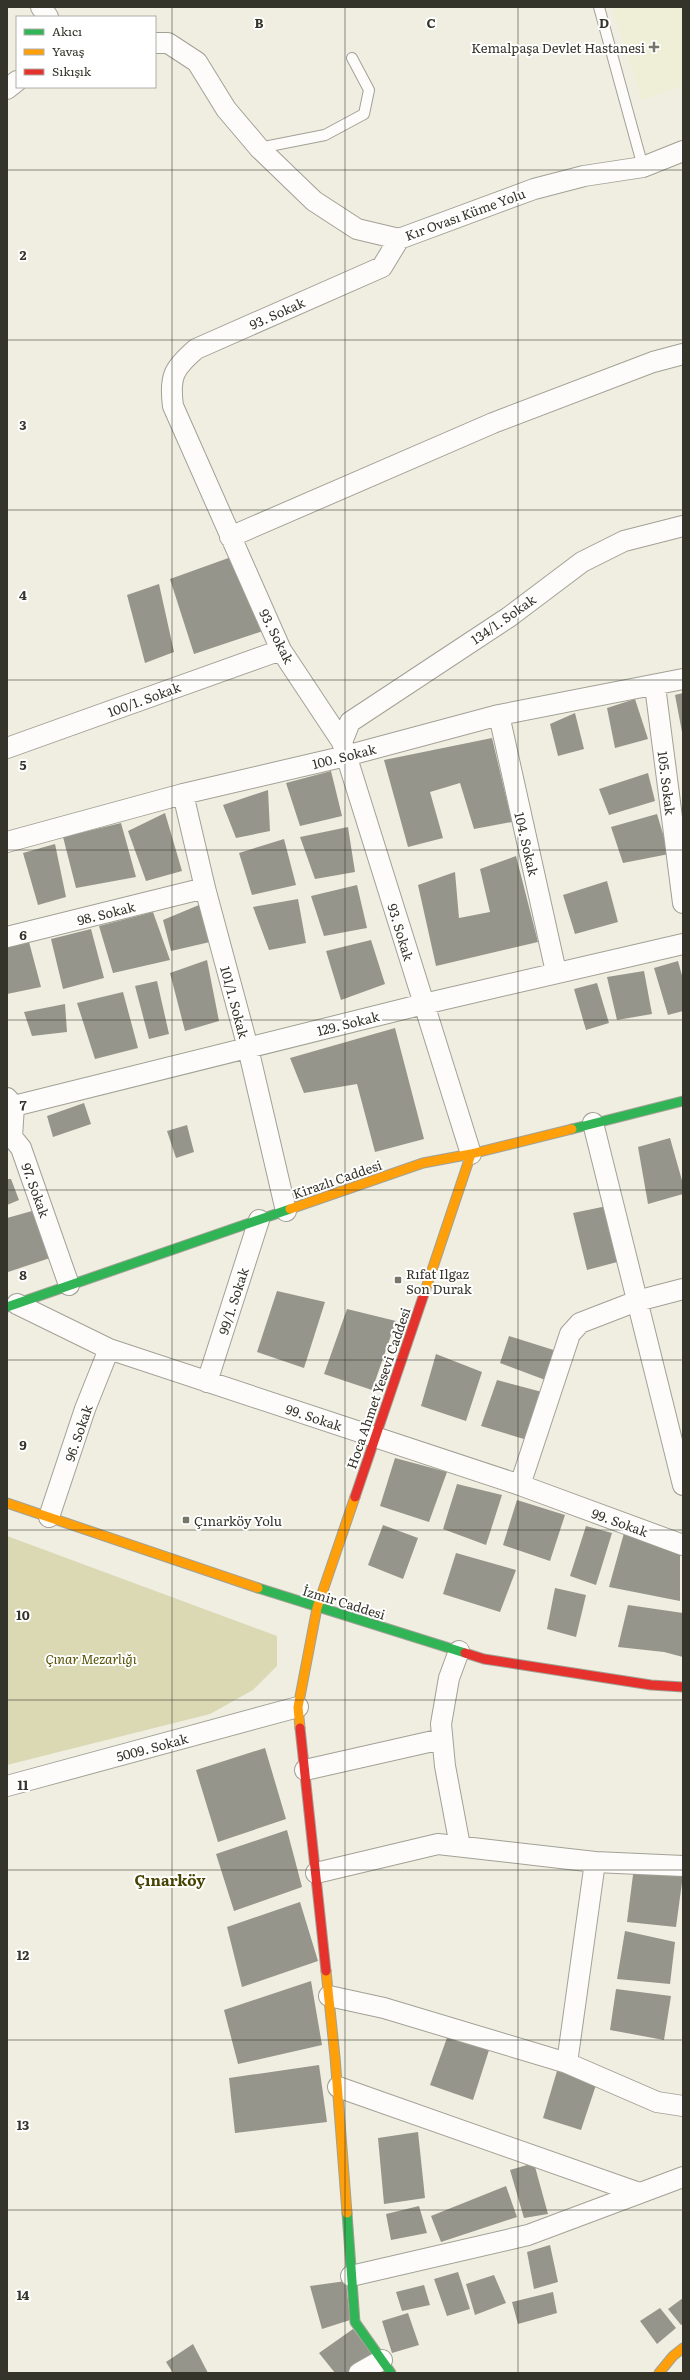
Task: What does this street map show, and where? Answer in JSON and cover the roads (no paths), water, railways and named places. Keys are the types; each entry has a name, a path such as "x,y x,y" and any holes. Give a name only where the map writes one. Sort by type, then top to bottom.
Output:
{"main road":[{"name":"Kirazlı Caddesi","path":"12,1305 423,1163 471,1154 683,1102"},
{"name":"Hoca Ahmet Yesevi Caddesi","path":"387,2366 355,2322 338,2087 298,1707 317,1608 471,1154"},
{"name":"İzmir Caddesi","path":"7,1503 317,1608 484,1659 651,1685 683,1687"},
{"path":"659,2373 673,2356 683,2348"}],"street":[{"path":"41,7 47,16"},
{"name":"Kır Ovası Küme Yolu","path":"156,43 168,43 197,62 226,109 259,148 314,201 357,229 399,239 534,189 584,176 644,167 683,151"},
{"path":"7,89 16,82"},
{"name":"93. Sokak","path":"399,239 382,267 196,349 179,364 170,387 173,406 281,650 344,749 471,1154"},
{"path":"230,537 493,423 653,362 683,354"},
{"name":"134/1. Sokak","path":"344,749 350,722 508,617 582,562 624,542 683,526"},
{"name":"100/1. Sokak","path":"7,748 281,650"},
{"name":"100. Sokak","path":"7,842 344,749 498,715 655,686 683,679"},
{"name":"105. Sokak","path":"655,686 675,795 683,903"},
{"name":"104. Sokak","path":"498,715 556,972"},
{"name":"101/1. Sokak","path":"183,794 205,888 248,1048 286,1211"},
{"name":"98. Sokak","path":"7,937 205,888"},
{"name":"129. Sokak","path":"10,1102 248,1048 556,972 683,944"},
{"name":"97. Sokak","path":"10,1102 9,1138 21,1148 69,1285"},
{"path":"593,1123 683,1485"},
{"name":"99/1. Sokak","path":"207,1382 259,1220"},
{"path":"520,1485 570,1334 580,1323 637,1301 683,1290"},
{"name":"99. Sokak","path":"12,1305 109,1349 520,1485 683,1545"},
{"name":"96. Sokak","path":"49,1517 86,1409 109,1349"},
{"path":"459,1651 449,1678 441,1724 445,1766 460,1846"},
{"name":"5009. Sokak","path":"7,1786 298,1707"},
{"path":"304,1770 442,1739"},
{"path":"316,1873 438,1844 595,1862 683,1866"},
{"path":"567,2063 595,1862"},
{"path":"329,1996 384,2008 567,2063 657,2102 683,2106"},
{"path":"338,2087 639,2193"},
{"path":"351,2276 528,2234 683,2177"},
{"path":"359,2373 387,2366"}],"lane":[{"path":"599,7 644,167"},
{"path":"259,148 325,135 364,114 369,90 352,58"}],"place":[{"name":"Kemalpaşa Devlet Hastanesi","path":"654,47"},
{"name":"Rıfat Ilgaz Son Durak","path":"398,1280"},
{"name":"Çınarköy Yolu","path":"186,1520"}],"district":[{"name":"Çınarköy","path":"170,1879"}],"park label":[{"name":"Çınar Mezarlığı","path":"91,1658"}]}
